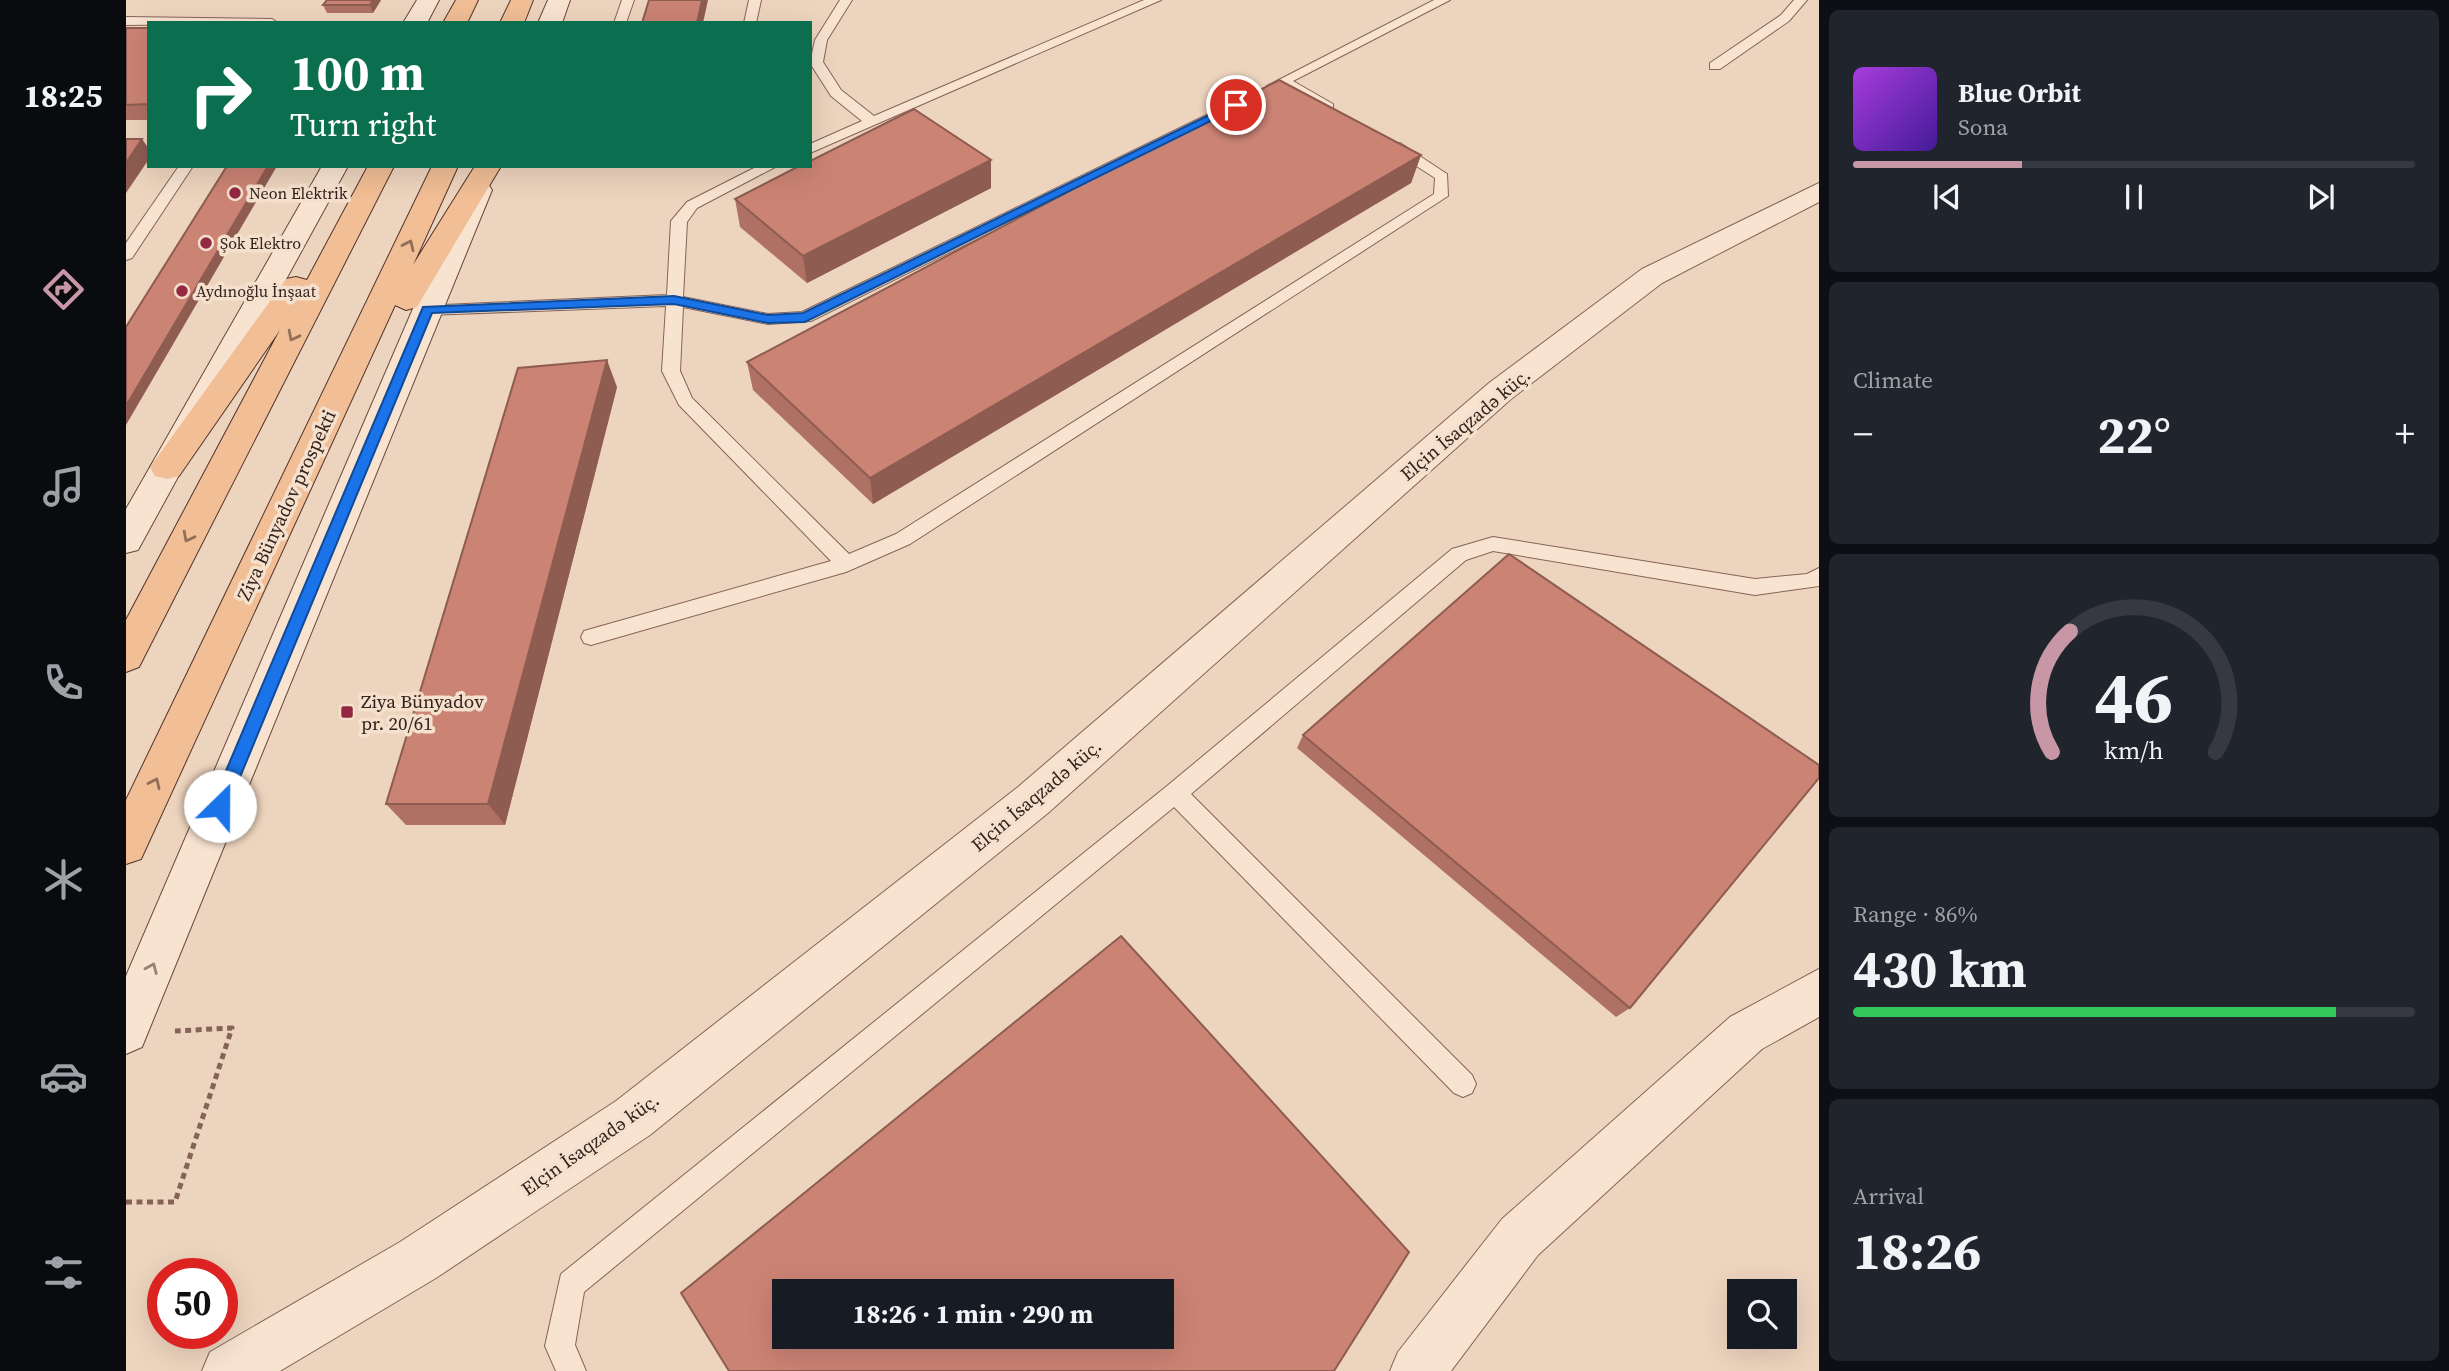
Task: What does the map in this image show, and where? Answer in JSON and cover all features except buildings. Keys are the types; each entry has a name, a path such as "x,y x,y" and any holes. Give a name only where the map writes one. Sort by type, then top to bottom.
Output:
{"main road":[{"path":"456,21 467,0"},
{"path":"513,21 523,0"},
{"path":"167,467 380,168"},
{"path":"126,656 380,168"},
{"name":"Ziya Bünyadov prospekti","path":"126,845 444,168"},
{"path":"306,463 487,168"}],"street":[{"path":"416,21 428,0"},
{"path":"551,21 559,0"},
{"path":"126,540 334,168"},
{"path":"126,1031 487,168"},
{"name":"Elçin İsaqzadə küç.","path":"229,1371 418,1260 633,1118 1033,800 1500,391 1652,276 1819,191"},
{"path":"1417,1371 1520,1237 1746,1033 1819,992"}],"lane":[{"path":"621,21 628,0"},
{"path":"750,21 755,0"},
{"path":"846,0 821,40 816,62 836,93 872,122"},
{"path":"812,148 1155,0"},
{"path":"1259,93 1444,0"},
{"path":"1715,66 1785,18 1801,0"},
{"path":"126,21 147,21"},
{"path":"1283,81 1343,116"},
{"path":"427,310 674,300 768,319 805,317 1234,106"},
{"path":"591,637 846,564 903,539 1441,196 1442,177 1426,164 1379,136"},
{"path":"126,255 185,168"},
{"path":"766,168 692,205 679,221 671,371 685,401 846,564"},
{"path":"572,1371 560,1346 571,1284 1175,793 1458,554 1493,544 1755,587 1811,581 1819,576"},
{"path":"1175,793 1463,1084"}],"path":[{"path":"126,1202 175,1202 232,1028 166,1031"}],"place":[{"name":"Neon Elektrik","path":"235,193"},
{"name":"Şok Elektro","path":"206,243"},
{"name":"Aydınoğlu İnşaat","path":"182,291"},
{"name":"Ziya Bünyadov pr. 20/61","path":"347,712"}],"route":[{"path":"220,806 427,310 674,300 768,319 805,317 1236,105"}]}
